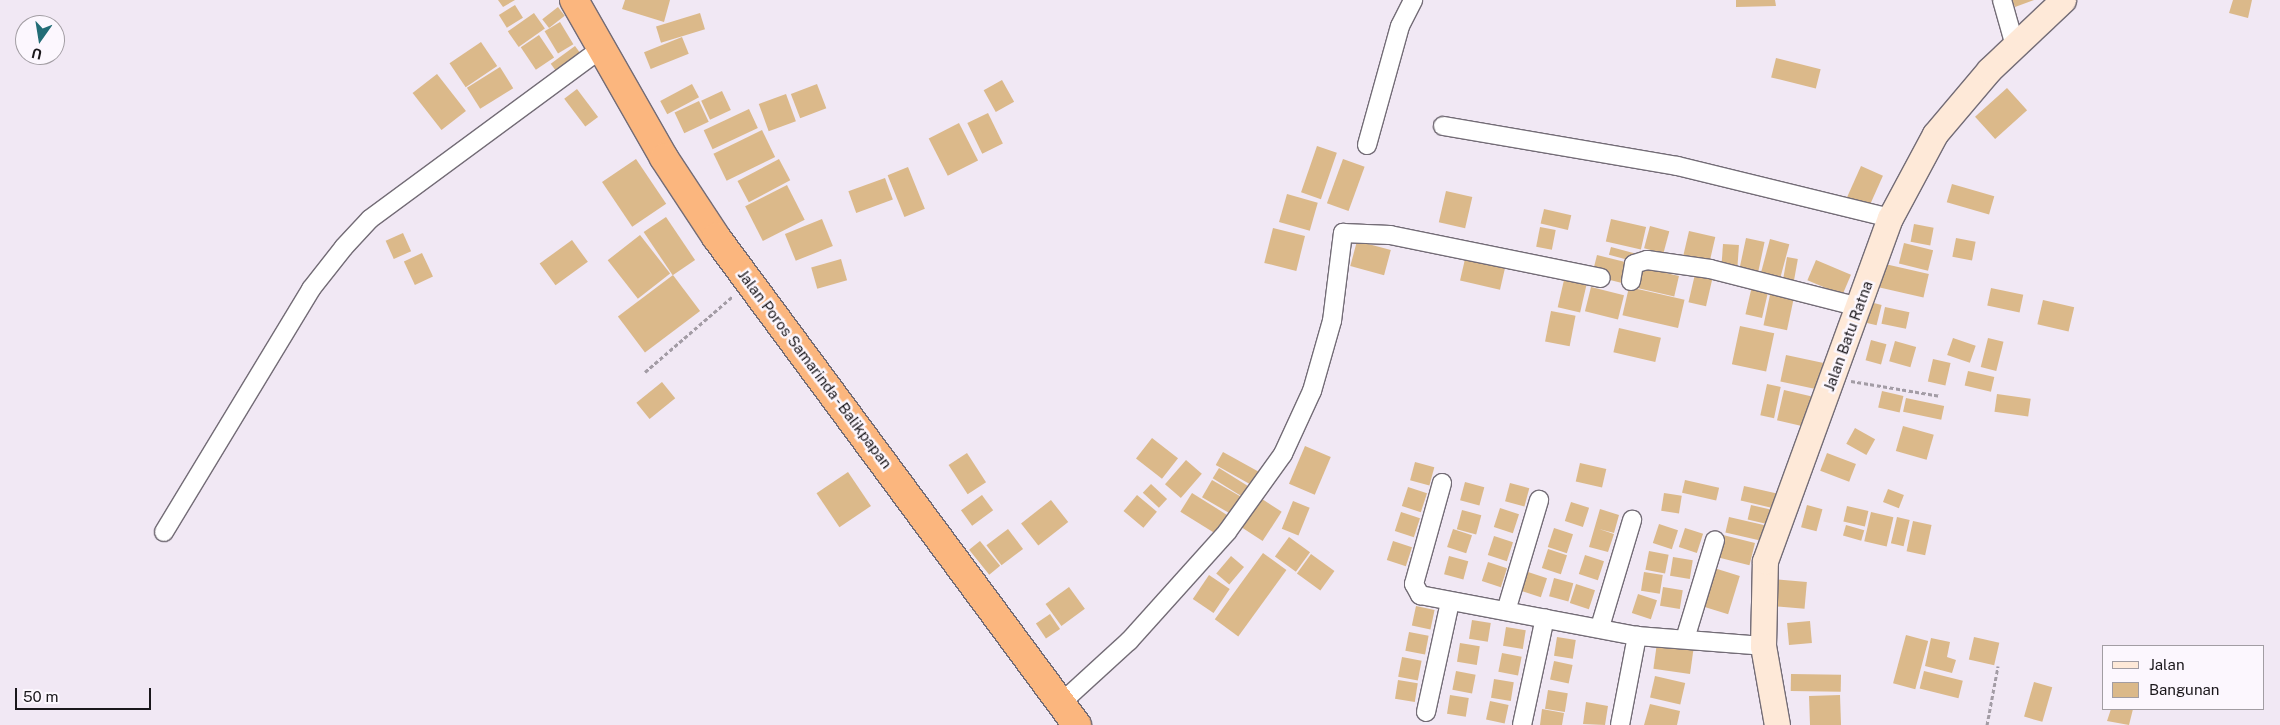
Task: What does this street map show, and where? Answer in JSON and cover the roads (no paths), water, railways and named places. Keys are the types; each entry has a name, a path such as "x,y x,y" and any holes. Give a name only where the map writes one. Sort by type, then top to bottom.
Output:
{"highway":[{"name":"Jalan Poros Samarinda - Balikpapan","path":"574,0 664,158 749,283 1077,725"}],"street":[{"path":"1367,145 1400,26 1413,0"},
{"path":"2002,0 2015,46"},
{"name":"Jalan Batu Ratna","path":"1777,725 1763,646 1764,574 1770,545 1833,378 1890,218 1935,134 2015,46 2063,0"},
{"path":"164,532 311,289 370,218 601,49"},
{"path":"1443,126 1677,166 1890,218"},
{"path":"1061,703 1129,641 1222,538 1283,454 1312,391 1332,321 1343,233 1390,235 1601,278"},
{"path":"1631,281 1634,264 1647,260 1710,269 1859,307"},
{"path":"1442,483 1415,590 1450,602 1600,627 1637,636 1763,646"},
{"path":"1506,611 1539,500"},
{"path":"1600,627 1632,520"},
{"path":"1685,639 1715,540"},
{"path":"1426,712 1450,602"},
{"path":"1522,725 1545,618"},
{"path":"1620,725 1637,636"}]}
